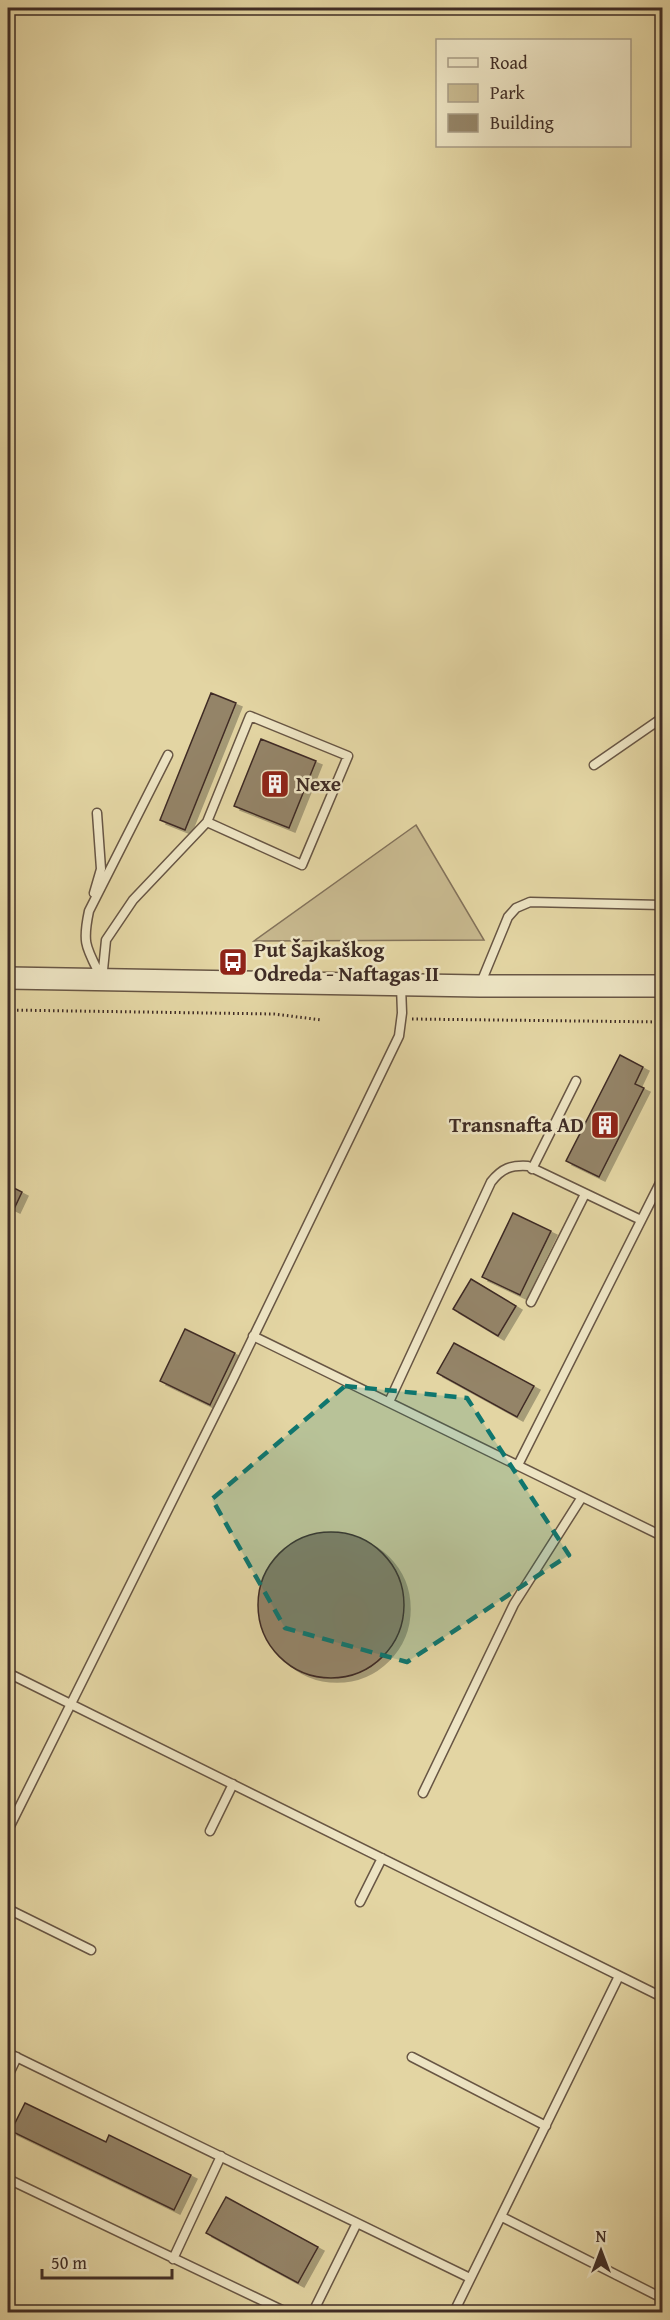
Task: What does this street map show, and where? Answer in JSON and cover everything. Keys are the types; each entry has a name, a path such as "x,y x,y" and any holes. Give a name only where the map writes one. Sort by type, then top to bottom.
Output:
{"street":[{"path":"8,978 480,986 663,986"}],"lane":[{"path":"102,980 106,940 133,900 207,822 250,716 348,756 302,865 207,822"},
{"path":"594,765 663,718"},
{"path":"89,911 168,755"},
{"path":"97,813 101,869 84,934 86,946 102,980"},
{"path":"480,986 508,917 516,908 530,902 663,906"},
{"path":"8,1830 233,1379 399,1036 401,985"},
{"path":"532,1169 576,1081"},
{"path":"389,1402 491,1182 500,1171 513,1165 532,1169 641,1221"},
{"path":"518,1465 663,1179"},
{"path":"531,1302 585,1194"},
{"path":"253,1336 663,1536"},
{"path":"423,1793 514,1604 582,1497"},
{"path":"8,1672 663,1997"},
{"path":"210,1831 233,1784"},
{"path":"360,1902 382,1858"},
{"path":"8,1909 91,1950"},
{"path":"454,2313 619,1976"},
{"path":"8,2053 470,2278"},
{"path":"8,2076 17,2057"},
{"path":"412,2057 546,2126"},
{"path":"173,2259 221,2156"},
{"path":"8,2180 286,2313"},
{"path":"502,2217 663,2298"},
{"path":"314,2313 357,2223"}],"path":[{"path":"8,1011 274,1014 322,1020"},
{"path":"401,1019 663,1022"}],"highlighted area":[{"path":"345,1386 467,1398 569,1555 407,1662 285,1628 212,1499"}],"green space":[{"path":"416,825 484,940 254,941"}],"building":[{"path":"211,693 236,703 185,830 160,820"},
{"name":"Nexe","path":"261,739 316,761 289,828 234,806"},
{"name":"Transnafta AD","path":"620,1055 643,1067 635,1084 644,1088 599,1177 566,1161"},
{"path":"8,1185 22,1192 14,1209 8,1206"},
{"path":"513,1213 551,1231 520,1295 482,1277"},
{"path":"471,1279 516,1306 498,1336 453,1309"},
{"path":"185,1329 235,1353 210,1405 160,1381"},
{"path":"454,1343 534,1386 517,1417 437,1373"},
{"path":"331,1532 359,1537 383,1553 399,1577 404,1605 399,1633 383,1657 359,1673 331,1678 303,1673 279,1657 263,1633 258,1605 263,1577 279,1553 303,1537"},
{"path":"25,2103 106,2142 109,2135 191,2175 174,2210 11,2131"},
{"path":"226,2197 318,2247 298,2283 206,2233"}],"place":[{"name":"Nexe","path":"275,784"},
{"name":"Put Šajkaškog Odreda - Naftagas II","path":"233,962"},
{"name":"Transnafta AD","path":"605,1125"}]}
